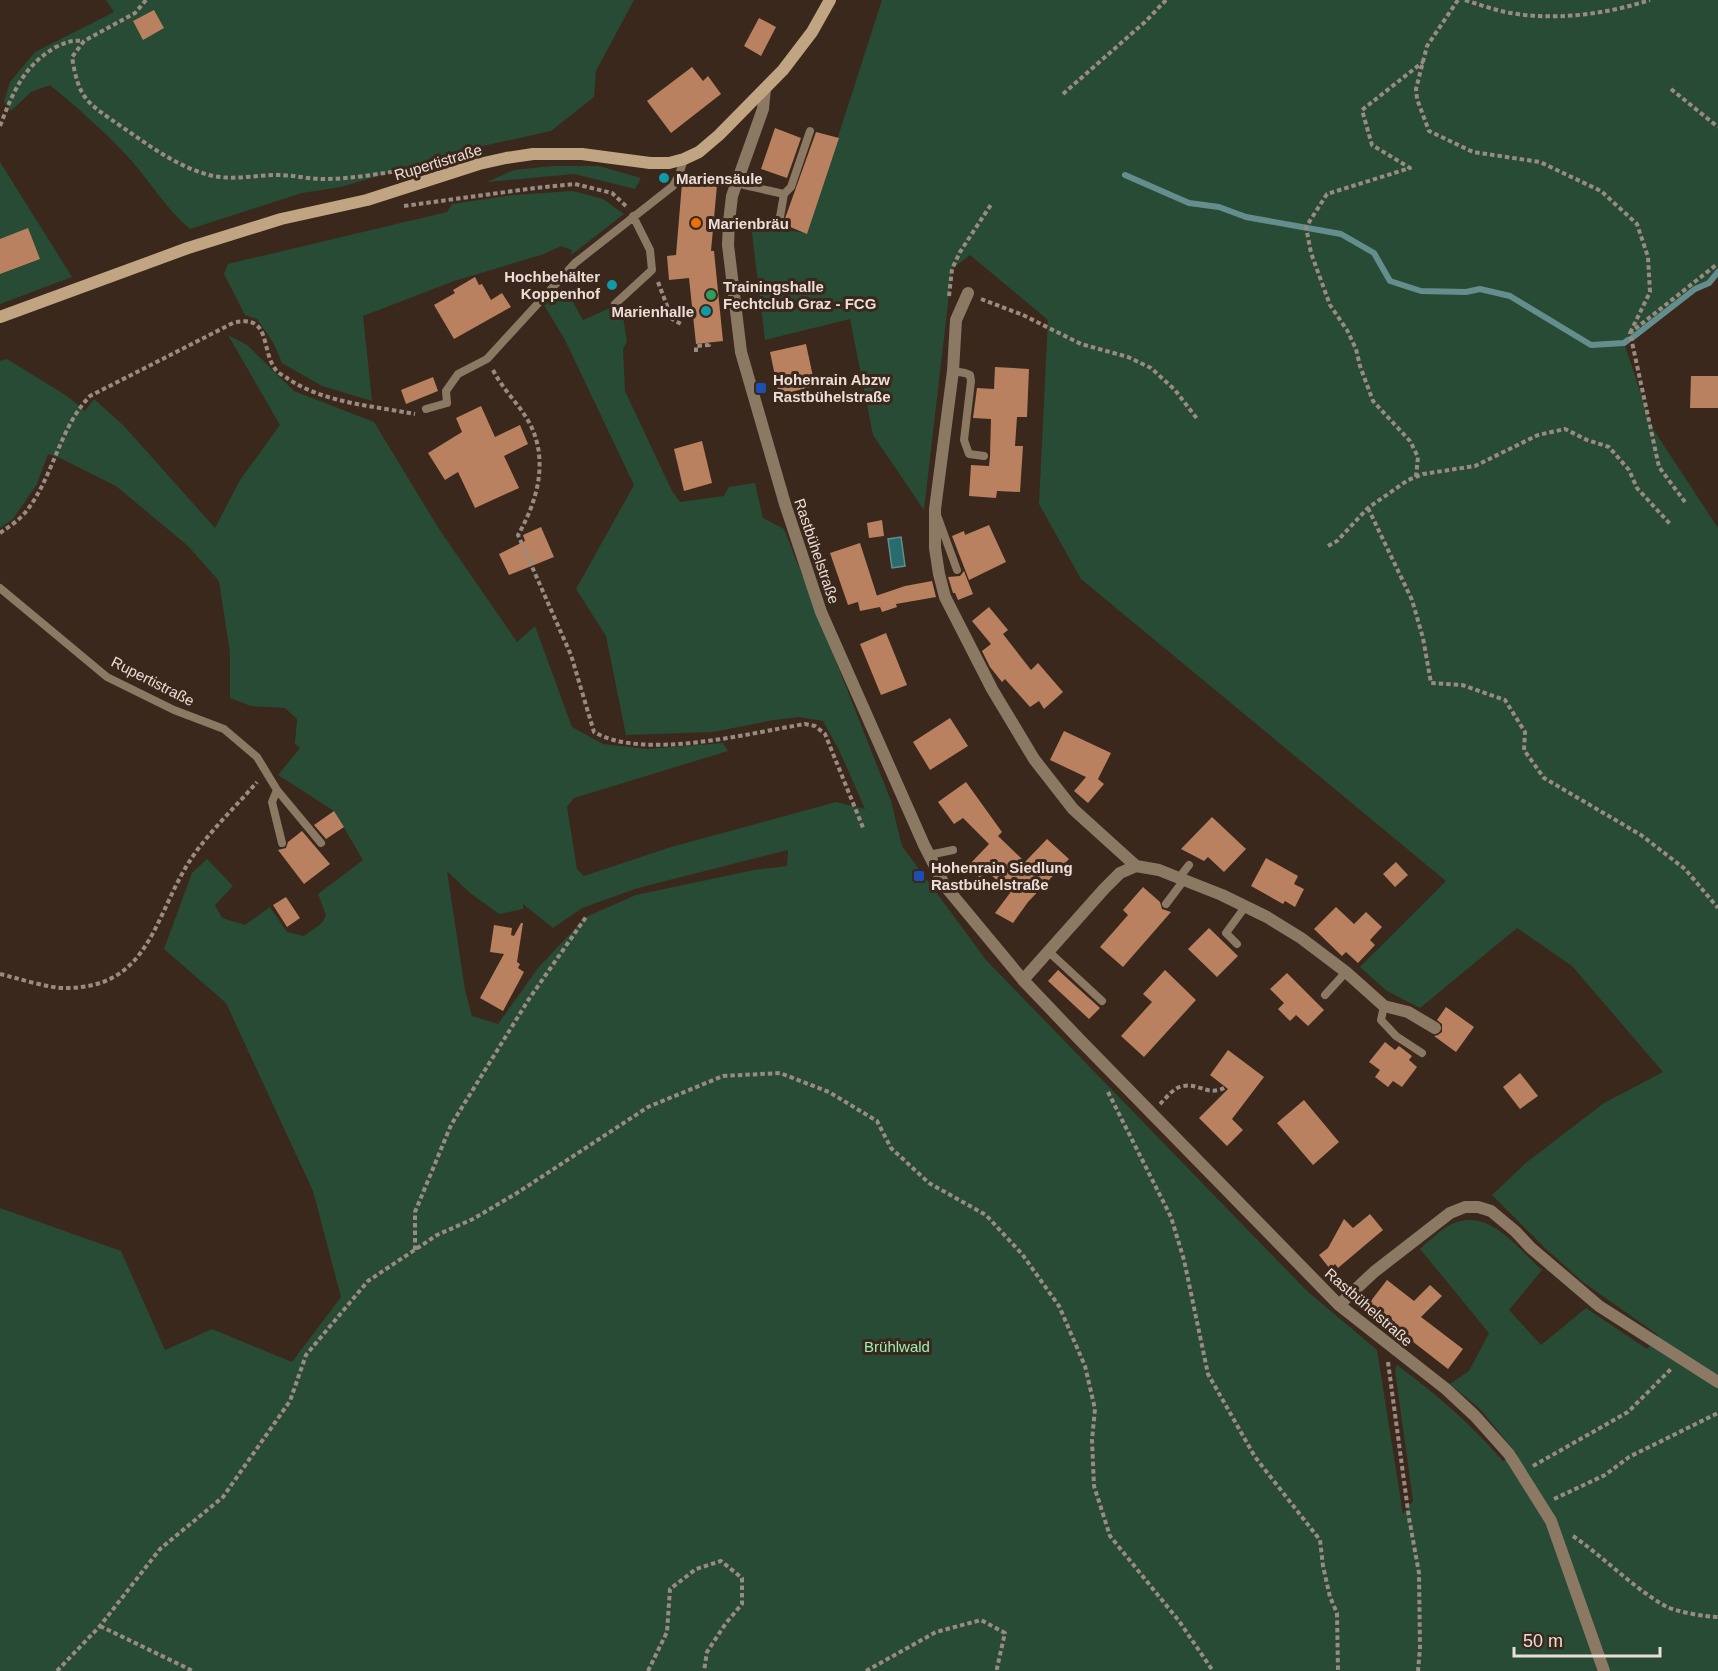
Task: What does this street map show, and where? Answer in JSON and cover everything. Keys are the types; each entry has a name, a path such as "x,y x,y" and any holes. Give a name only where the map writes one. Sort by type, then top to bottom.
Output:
{"main road":[{"name":"Rupertistraße","path":"0,318 198,245 281,219 367,200 506,158 533,154 582,154 650,163 669,163 684,159 699,152 719,135 783,70 812,32 830,0"}],"street":[{"name":"Rastbühelstraße","path":"765,89 763,109 736,181 729,222 729,245 741,352 769,451 821,612 871,729 945,886 1023,980 1338,1305 1446,1389 1475,1416 1509,1454 1551,1521 1604,1671"},
{"path":"968,293 956,320 953,371 935,509 935,548 945,597 992,689 1034,759 1073,809 1136,866 1159,870 1245,907 1301,938 1346,972 1384,1006 1408,1012 1435,1028"},
{"path":"1023,980 1120,873 1136,866"},
{"path":"1338,1305 1374,1272 1450,1213 1464,1207 1479,1207 1491,1211 1599,1306 1718,1382"}],"lane":[{"path":"780,217 784,194 791,187 810,131"},
{"path":"426,409 447,403 446,390 458,374 487,359 576,263 673,186 684,159"},
{"path":"736,181 784,194"},
{"path":"615,304 652,270 650,250 633,216"},
{"path":"953,371 970,375 964,440 969,454 984,456"},
{"path":"935,509 957,570"},
{"name":"Rupertistraße","path":"0,588 107,677 174,710 224,729 257,757 277,790 321,843"},
{"path":"277,790 272,802 282,843"},
{"path":"929,855 953,850"},
{"path":"1166,904 1189,865"},
{"path":"1237,944 1226,933 1245,907"},
{"path":"1048,951 1102,1000"},
{"path":"1325,995 1346,972"},
{"path":"1384,1006 1381,1020 1396,1036 1422,1053"}],"path":[{"path":"146,0 135,13 84,41 72,57 76,81 90,105 153,150 183,165 221,177 280,175 325,179 374,175 409,169"},
{"path":"1063,94 1146,21 1166,0"},
{"path":"1458,0 1427,46 1416,88 1417,99 1429,131 1473,152 1540,162 1601,191 1637,224 1648,257 1650,292 1629,333 1659,467 1685,502"},
{"path":"1465,0 1503,11 1545,17 1597,12 1650,0"},
{"path":"0,126 24,74 41,56 70,40 84,41"},
{"path":"1416,477 1418,457 1410,441 1373,401 1356,349 1347,330 1330,305 1311,253 1306,227 1327,194 1410,168 1372,145 1362,110 1423,62"},
{"path":"1671,89 1718,127"},
{"path":"700,183 721,184"},
{"path":"396,207 575,184 612,193 633,216"},
{"path":"1629,333 1716,265 1718,266"},
{"path":"652,270 663,291 672,319 681,324"},
{"path":"968,293 1023,315 1081,344 1128,357 1151,368 1175,390 1198,420"},
{"path":"0,533 27,511 40,490 80,406 90,396 233,323 253,322 259,327 275,369 306,389 338,399 419,415 426,409"},
{"path":"696,352 696,346 709,343"},
{"path":"487,359 499,381 530,424 538,443 541,464 540,479 528,518 518,536 571,655 594,732 604,738 654,744 710,741 805,724 815,726 825,734 864,830"},
{"path":"1328,546 1337,541 1368,508 1408,480 1475,466 1538,435 1565,429 1587,440 1609,447 1629,470 1637,488 1671,525"},
{"path":"1368,508 1412,600 1423,638 1431,683 1462,685 1505,700 1525,732 1524,750 1544,778 1641,835 1685,869 1718,908"},
{"path":"0,974 65,989 100,984 119,976 154,934 183,873 207,840 266,771"},
{"path":"415,1250 415,1212 451,1125 529,999 586,917"},
{"path":"57,1671 100,1626 160,1549 223,1497 290,1401 306,1355 369,1281 436,1235 473,1219 508,1199 648,1107 723,1076 780,1073 829,1092 877,1121 891,1148 929,1183 986,1215 1022,1254 1059,1306 1085,1366 1095,1409 1092,1440 1094,1486 1110,1536 1179,1621 1214,1671"},
{"path":"1103,1083 1171,1217 1184,1260 1208,1374 1255,1457 1320,1540 1330,1597 1337,1613 1338,1671"},
{"path":"1150,1112 1172,1091 1182,1086 1191,1086 1211,1092 1220,1091 1226,1087"},
{"path":"1388,1345 1387,1357 1409,1518 1419,1573 1418,1671"},
{"path":"1521,1473 1628,1412 1682,1358"},
{"path":"1542,1505 1605,1475 1629,1458 1718,1413"},
{"path":"1551,1521 1669,1608 1718,1617"},
{"path":"648,1671 667,1632 670,1589 696,1569 720,1561 742,1578 742,1604 707,1652 704,1671"},
{"path":"866,1671 936,1632 981,1620 1005,1633 998,1671"},
{"path":"100,1626 193,1671"}],"green space":[{"path":"106,0 634,0 596,71 594,97 551,131 465,150 341,187 302,193 190,229 173,213 120,148 50,85 31,92 11,111 4,101 10,82 35,52 114,12"},
{"name":"Brühlwald","path":"882,0 1718,0 1718,272 1709,283 1695,289 1624,343 1653,429 1718,528 1718,1671 0,1671 0,1208 121,1251 165,1350 212,1329 292,1362 341,1297 313,1191 226,1003 164,949 192,873 207,859 233,886 215,905 222,918 245,925 270,907 287,932 304,936 322,923 326,915 318,894 363,860 334,811 278,775 300,748 295,744 297,719 285,708 251,706 230,698 230,652 219,581 188,546 116,486 48,454 37,484 13,519 0,528 0,361 7,359 67,396 85,411 94,399 124,426 215,528 240,480 280,425 228,335 247,345 294,391 374,422 439,529 517,642 535,626 572,727 603,744 648,749 723,743 728,751 574,798 567,807 577,869 584,876 671,847 836,802 865,809 840,752 823,721 799,717 713,732 626,735 606,636 576,589 634,485 565,340 544,305 565,288 583,320 610,308 623,317 627,342 623,349 625,391 672,491 680,502 724,496 729,487 755,483 763,518 784,529 891,801 902,846 986,960 1308,1292 1377,1350 1403,1514 1413,1501 1395,1370 1397,1365 1453,1410 1503,1461 1517,1454 1480,1409 1450,1384 1469,1371 1489,1333 1420,1249 1435,1235 1460,1221 1473,1220 1486,1224 1510,1239 1542,1270 1509,1310 1541,1345 1586,1308 1647,1349 1658,1335 1583,1282 1492,1195 1527,1162 1604,1103 1663,1072 1572,966 1517,928 1420,1008 1387,991 1360,967 1446,881 1081,579 1039,504 1048,320 970,255 952,269 924,510 873,435 850,319 765,340 751,225 807,233","holes":["788,850 787,866 754,870 636,895 586,917 538,968 498,1024 472,1016 465,990 447,871 470,893 499,914 523,909 523,904 553,928 582,908 638,888"]},
{"path":"0,162 72,277 0,304"},
{"path":"552,166 599,166 641,178 635,189 574,174 487,182 514,170"},
{"path":"573,191 603,199 624,214 571,255 572,250 561,246 544,254 454,281 363,316 372,401 322,386 282,363 274,344 257,319 245,315 224,274 228,264 447,212 452,204 514,195"}],"water":[{"path":"901,537 905,566 892,568 888,539"}],"building":[{"path":"154,10 164,28 143,40 133,21"},
{"path":"759,18 776,27 761,56 744,46"},
{"path":"692,67 703,81 708,76 721,94 671,133 647,101"},
{"path":"775,128 801,138 787,178 761,169"},
{"path":"816,132 839,138 807,234 783,224"},
{"path":"682,183 717,185 711,251 714,251 723,341 696,344 689,278 669,280 667,256 676,255"},
{"path":"28,228 40,259 0,274 0,239"},
{"path":"475,277 491,300 502,293 511,307 454,339 434,305 455,293 453,290"},
{"path":"806,344 815,386 779,395 770,352"},
{"path":"995,367 1029,369 1027,417 1017,417 1015,446 1023,446 1020,492 997,491 996,498 969,496 971,465 989,466 991,419 973,418 977,388 994,389"},
{"path":"1691,376 1718,376 1718,408 1690,408"},
{"path":"433,377 438,391 406,404 401,390"},
{"path":"481,406 495,437 520,425 528,444 504,456 519,488 475,508 458,472 445,480 428,453 462,432 456,418"},
{"path":"702,441 712,483 684,491 674,449"},
{"path":"882,520 884,536 869,538 867,523"},
{"path":"989,525 1006,562 969,580 952,536 964,531 965,535"},
{"path":"541,527 554,557 509,575 499,554 525,541 523,535"},
{"path":"860,543 877,596 848,605 830,553"},
{"path":"964,571 973,594 958,600 948,577 960,576"},
{"path":"932,581 936,597 896,604 897,607 882,612 880,607 860,611 858,602 905,586"},
{"path":"989,607 1008,630 1003,634 1031,670 1038,663 1063,692 1044,709 1039,701 1030,707 1005,679 1002,682 990,667 982,651 991,644 972,621"},
{"path":"886,633 907,685 881,695 860,644"},
{"path":"950,718 968,746 930,770 913,742"},
{"path":"1064,731 1111,753 1098,779 1104,784 1088,803 1074,791 1086,777 1050,760"},
{"path":"966,782 1002,832 998,836 1025,862 1047,839 1069,859 1028,902 1013,923 995,913 1010,893 987,871 980,878 968,866 989,844 963,818 954,824 938,802"},
{"path":"334,811 344,827 326,839 314,825"},
{"path":"1212,817 1246,849 1224,872 1208,857 1204,861 1181,849"},
{"path":"302,831 330,864 304,884 278,850 286,848 288,842"},
{"path":"1266,858 1298,876 1294,884 1304,889 1295,907 1285,901 1283,904 1251,886"},
{"path":"1396,862 1408,875 1395,887 1383,874"},
{"path":"1143,887 1160,902 1162,909 1171,912 1123,967 1100,947 1128,915 1123,910"},
{"path":"286,897 300,918 287,927 273,905"},
{"path":"1336,907 1354,924 1366,912 1382,927 1370,940 1375,945 1358,963 1346,952 1342,956 1314,929"},
{"path":"523,923 517,962 520,964 518,968 524,972 503,1011 480,998 504,954 490,952 494,925 512,928 511,935 514,936"},
{"path":"1209,928 1238,956 1217,977 1188,949"},
{"path":"1058,970 1100,1008 1089,1019 1048,981"},
{"path":"1165,970 1196,1000 1144,1057 1121,1036 1152,1002 1143,994"},
{"path":"1287,973 1324,1010 1308,1026 1296,1015 1290,1021 1278,1009 1284,1003 1270,989"},
{"path":"1446,1007 1474,1027 1456,1052 1434,1036 1442,1032 1442,1024 1437,1020"},
{"path":"1385,1042 1395,1050 1399,1046 1412,1056 1409,1060 1417,1067 1402,1087 1393,1081 1388,1087 1375,1077 1380,1070 1369,1062"},
{"path":"1228,1050 1264,1077 1232,1119 1243,1130 1227,1146 1199,1118 1228,1089 1210,1075"},
{"path":"1520,1073 1538,1096 1520,1109 1503,1087"},
{"path":"1304,1100 1339,1142 1313,1165 1277,1123"},
{"path":"1370,1214 1383,1230 1338,1268 1335,1264 1330,1269 1319,1255 1328,1248 1344,1219 1353,1228"},
{"path":"1387,1280 1414,1301 1430,1285 1442,1296 1421,1317 1463,1349 1448,1369 1367,1306"}],"waterway":[{"path":"1125,175 1189,203 1219,207 1246,217 1341,234 1374,253 1390,281 1421,291 1466,292 1480,289 1510,296 1591,345 1624,343 1628,340"},
{"path":"1632,338 1695,289 1709,283 1718,272"}],"place":[{"name":"Mariensäule","path":"664,178"},
{"name":"Marienbräu","path":"696,223"},
{"name":"Hochbehälter Koppenhof","path":"612,285"},
{"name":"Trainingshalle Fechtclub Graz - FCG","path":"711,295"},
{"name":"Marienhalle","path":"706,311"},
{"name":"Hohenrain Abzw Rastbühelstraße","path":"761,388"},
{"name":"Hohenrain Siedlung Rastbühelstraße","path":"919,876"}]}
